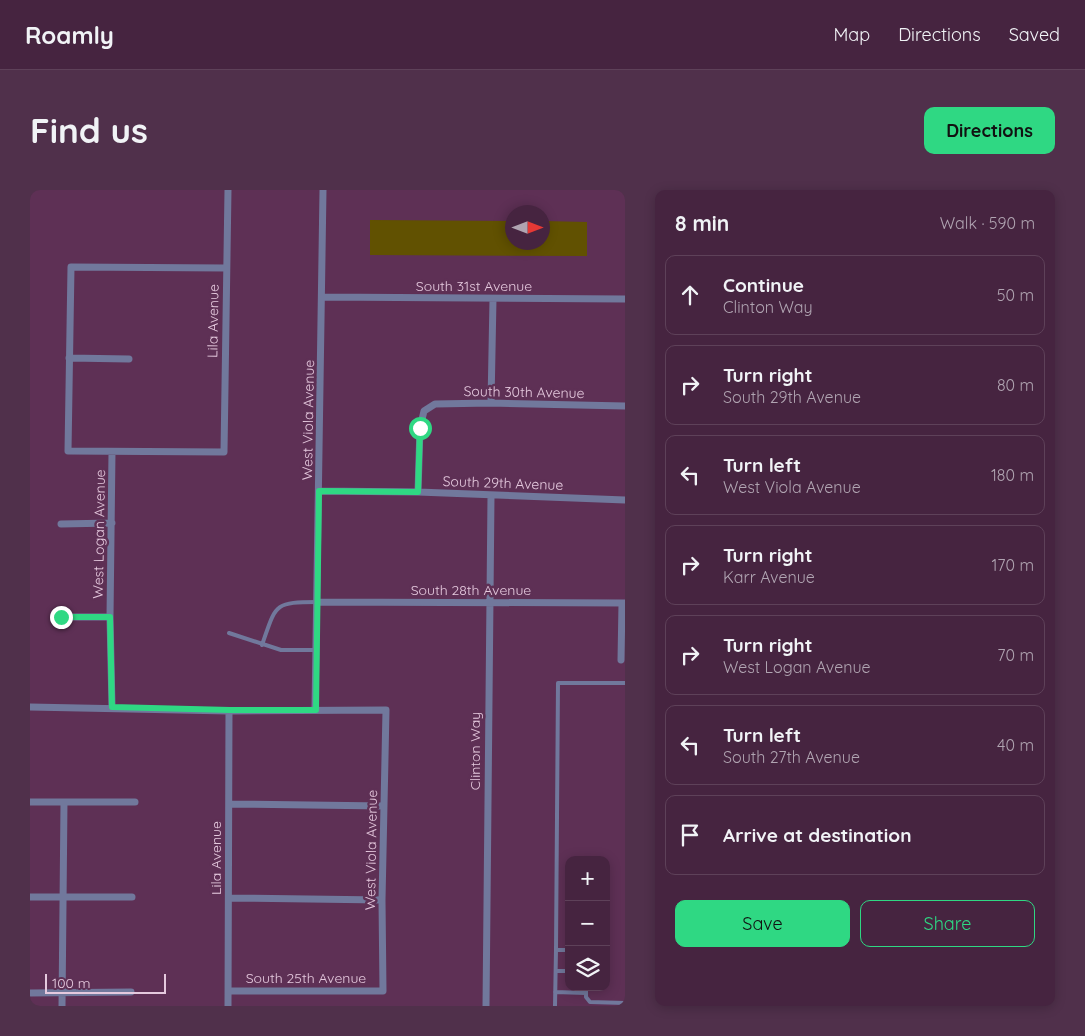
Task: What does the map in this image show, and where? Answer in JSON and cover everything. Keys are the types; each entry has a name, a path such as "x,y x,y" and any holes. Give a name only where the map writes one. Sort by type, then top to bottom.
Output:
{"street":[{"name":"Lila Avenue","path":"112,452 224,452 228,190"},
{"name":"West Viola Avenue","path":"323,190 316,710 386,710 382,900 383,991"},
{"path":"112,452 68,451 71,267 226,268"},
{"name":"South 31st Avenue","path":"322,297 625,299"},
{"path":"491,403 493,299"},
{"path":"69,358 129,359"},
{"name":"South 30th Avenue","path":"418,492 420,428 424,412 435,404 491,403 625,406"},
{"name":"West Logan Avenue","path":"112,452 110,617 112,707"},
{"name":"South 29th Avenue","path":"319,491 418,492 625,500"},
{"name":"Clinton Way","path":"486,1006 488,602 491,496"},
{"path":"61,524 112,523"},
{"name":"South 28th Avenue","path":"317,602 623,603"},
{"path":"621,660 623,603"},
{"path":"61,617 110,617"},
{"path":"30,707 316,710"},
{"name":"Lila Avenue","path":"228,1006 230,710"},
{"path":"30,802 135,802"},
{"path":"62,1006 64,802"},
{"path":"229,804 384,806"},
{"path":"30,897 132,897"},
{"path":"229,898 382,900"},
{"name":"South 25th Avenue","path":"228,991 383,991"},
{"path":"30,993 131,992"}],"lane":[{"path":"262,645 276,609 292,602 317,602"},
{"path":"229,633 281,650 316,650"},
{"path":"555,1006 558,683 625,683"},
{"path":"556,950 565,950"},
{"path":"556,971 565,971"},
{"path":"555,992 586,993 586,997 590,1002 625,1003"}],"shaded area":[{"path":"370,220 505,221 505,250 550,250 550,221 587,222 587,256 370,255"}],"route":[{"path":"61,617 110,617 112,707 316,710 319,491 418,492 420,428"}]}
